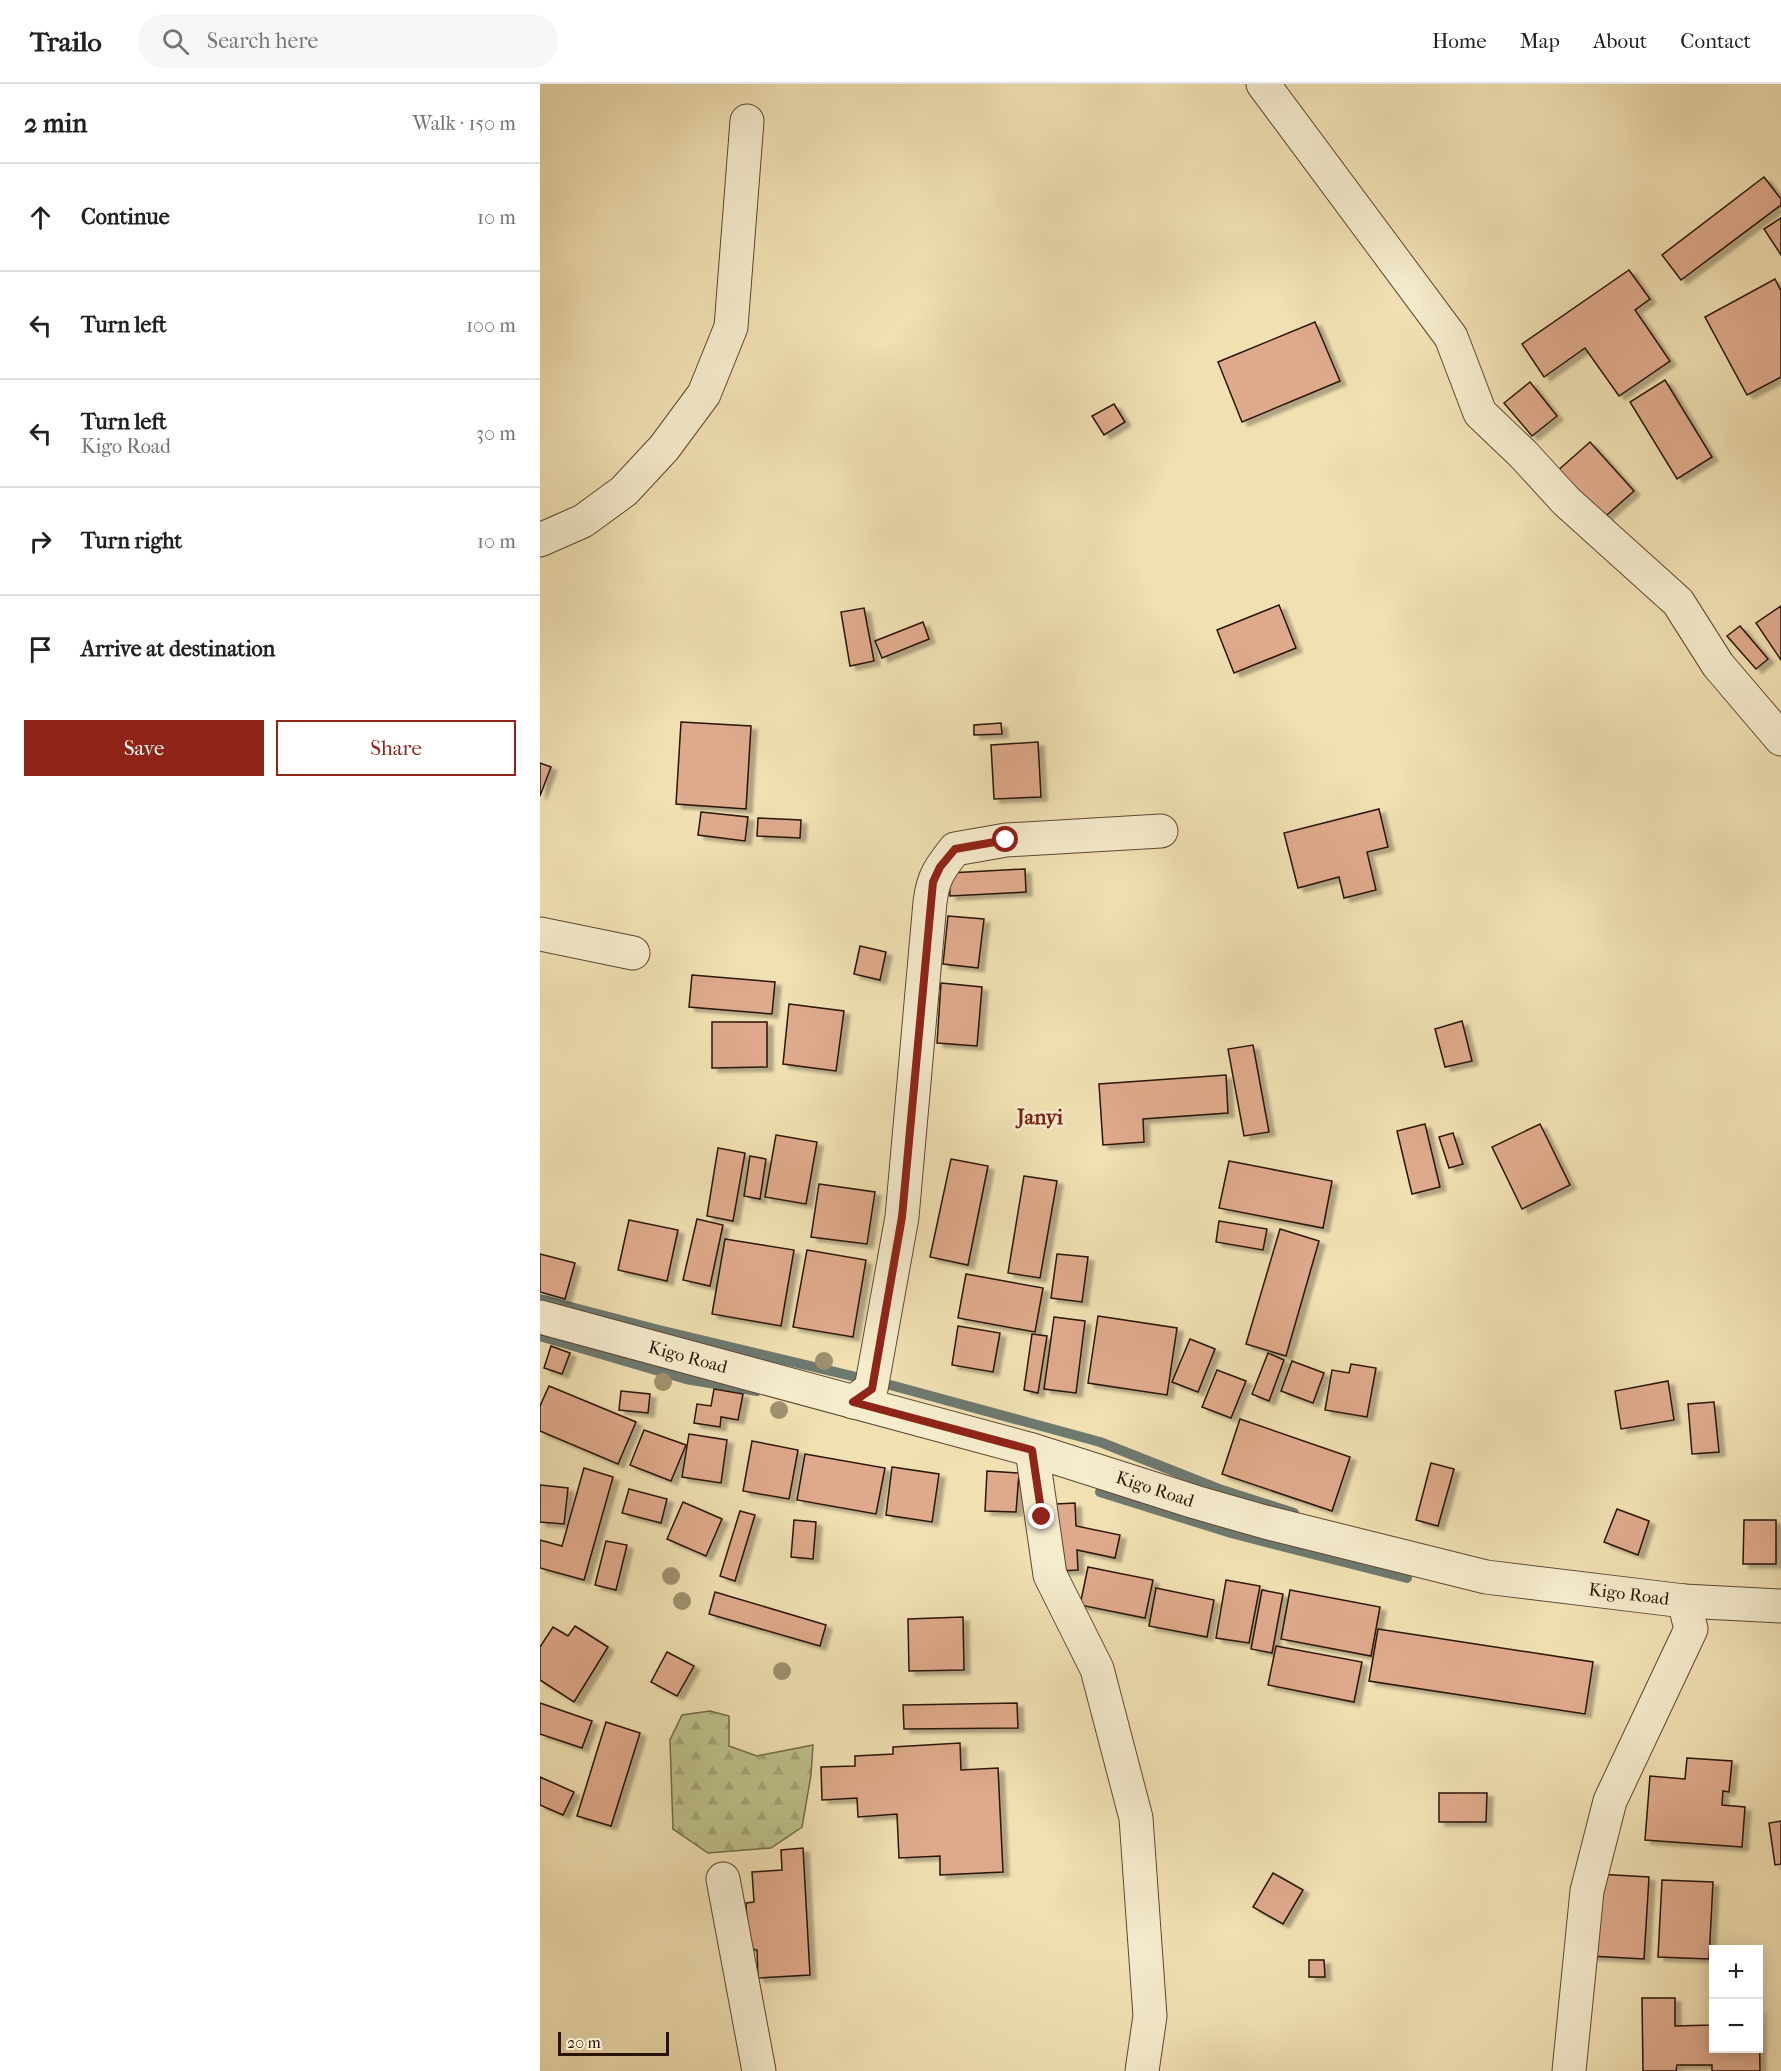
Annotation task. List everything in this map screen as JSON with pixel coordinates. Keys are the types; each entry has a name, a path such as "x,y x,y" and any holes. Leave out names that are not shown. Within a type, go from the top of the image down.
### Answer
{"street":[{"path":"1263,84 1451,337 1480,413 1523,454 1566,501 1678,603 1718,665 1781,739"},
{"path":"540,540 583,520 624,491 664,448 704,394 731,327 747,121"},
{"path":"853,1402 872,1389 902,1217 930,902 933,882 940,867 955,849 1006,840 1161,831"},
{"path":"540,934 633,953"},
{"name":"Kigo Road","path":"540,1317 1032,1450 1265,1522 1486,1577 1684,1601 1781,1606"},
{"path":"1032,1450 1050,1575 1097,1668 1136,1818 1150,2016 1142,2071"},
{"path":"1569,2071 1587,1891 1610,1801 1691,1629 1684,1601"},
{"path":"723,1879 759,2071"}],"green space":[{"path":"710,1711 729,1716 729,1746 757,1756 813,1745 811,1775 802,1827 771,1848 708,1853 673,1829 670,1740 682,1715"}],"building":[{"path":"1764,177 1781,199 1781,205 1681,280 1662,255"},
{"path":"1781,218 1781,255 1764,229"},
{"path":"1629,270 1650,299 1635,310 1670,361 1619,396 1585,348 1544,377 1522,344"},
{"path":"1775,279 1781,291 1781,377 1747,395 1705,317"},
{"path":"1315,322 1340,381 1242,422 1218,362"},
{"path":"1665,380 1712,457 1677,479 1630,402"},
{"path":"1530,382 1557,416 1532,436 1504,403"},
{"path":"1114,404 1125,422 1104,435 1092,416"},
{"path":"1590,442 1634,491 1599,522 1555,473"},
{"path":"1279,605 1296,648 1234,673 1217,630"},
{"path":"1781,606 1781,660 1756,623"},
{"path":"864,608 874,661 850,666 841,612"},
{"path":"923,622 929,639 882,658 875,641"},
{"path":"1740,626 1768,659 1756,669 1727,636"},
{"path":"681,722 751,726 746,809 676,804"},
{"path":"1001,723 1002,734 974,735 974,725"},
{"path":"1038,742 1041,797 994,799 991,745"},
{"path":"540,763 551,767 540,796"},
{"path":"1379,809 1388,847 1367,852 1376,890 1344,898 1339,877 1298,888 1284,833"},
{"path":"701,812 748,817 745,841 698,835"},
{"path":"758,818 801,820 800,838 757,836"},
{"path":"1025,869 1026,892 950,896 949,873"},
{"path":"948,916 984,919 978,968 943,964"},
{"path":"860,946 886,952 880,980 854,974"},
{"path":"692,975 775,982 772,1014 689,1007"},
{"path":"941,983 982,987 977,1046 937,1043"},
{"path":"789,1004 844,1011 836,1071 783,1064"},
{"path":"1462,1021 1472,1061 1445,1067 1435,1029"},
{"path":"712,1022 767,1022 767,1067 712,1068"},
{"path":"1253,1045 1269,1132 1244,1136 1228,1049"},
{"path":"1226,1075 1228,1113 1143,1119 1144,1142 1103,1145 1099,1084"},
{"path":"1425,1124 1440,1187 1412,1194 1397,1131"},
{"path":"1540,1124 1570,1185 1522,1209 1492,1147"},
{"path":"1453,1133 1463,1164 1449,1168 1439,1137"},
{"path":"776,1135 817,1142 806,1204 765,1197"},
{"path":"718,1148 745,1153 733,1221 707,1216"},
{"path":"750,1156 766,1159 760,1199 744,1196"},
{"path":"951,1159 988,1166 968,1265 930,1257"},
{"path":"1229,1161 1332,1181 1323,1228 1219,1208"},
{"path":"1024,1176 1057,1181 1040,1278 1008,1273"},
{"path":"819,1184 875,1192 867,1244 811,1237"},
{"path":"697,1219 723,1225 710,1286 683,1280"},
{"path":"629,1220 678,1230 667,1281 618,1270"},
{"path":"1219,1221 1267,1229 1263,1250 1216,1242"},
{"path":"1280,1229 1319,1241 1286,1356 1246,1344"},
{"path":"725,1239 794,1250 781,1326 712,1314"},
{"path":"807,1250 866,1260 853,1337 793,1327"},
{"path":"540,1254 575,1263 565,1299 540,1292"},
{"path":"1057,1254 1088,1257 1082,1302 1051,1298"},
{"path":"966,1274 1043,1288 1035,1332 958,1318"},
{"path":"1098,1316 1177,1328 1167,1395 1088,1383"},
{"path":"1054,1317 1085,1321 1076,1393 1044,1389"},
{"path":"958,1326 1000,1333 993,1372 952,1365"},
{"path":"1032,1334 1047,1336 1038,1393 1024,1390"},
{"path":"1190,1339 1215,1349 1198,1392 1172,1382"},
{"path":"551,1346 570,1353 562,1374 544,1368"},
{"path":"1268,1353 1284,1360 1269,1401 1252,1394"},
{"path":"1292,1361 1324,1373 1313,1403 1281,1391"},
{"path":"1351,1364 1376,1368 1367,1417 1325,1410 1332,1370 1349,1373"},
{"path":"1217,1370 1246,1381 1231,1418 1202,1407"},
{"path":"1668,1381 1674,1420 1621,1429 1615,1391"},
{"path":"549,1386 636,1422 618,1464 540,1431 540,1406"},
{"path":"714,1389 743,1394 738,1420 721,1417 720,1427 694,1423 697,1404 711,1406"},
{"path":"621,1391 650,1394 648,1413 619,1410"},
{"path":"1714,1402 1719,1452 1692,1454 1688,1404"},
{"path":"1240,1419 1350,1457 1332,1511 1222,1474"},
{"path":"644,1430 686,1445 671,1481 630,1465"},
{"path":"689,1434 727,1440 721,1483 682,1477"},
{"path":"752,1441 798,1450 789,1499 743,1491"},
{"path":"805,1454 885,1468 876,1514 797,1500"},
{"path":"1431,1463 1454,1469 1438,1526 1416,1520"},
{"path":"892,1467 939,1474 932,1522 886,1515"},
{"path":"584,1468 613,1477 584,1580 540,1568 540,1540 562,1546"},
{"path":"987,1471 1019,1473 1016,1512 985,1511"},
{"path":"540,1485 568,1488 564,1524 540,1522"},
{"path":"629,1489 667,1499 661,1523 622,1513"},
{"path":"683,1502 722,1519 706,1556 667,1539"},
{"path":"1075,1503 1076,1526 1120,1535 1115,1558 1077,1550 1078,1570 1059,1571 1056,1504"},
{"path":"1617,1509 1649,1521 1638,1555 1604,1542"},
{"path":"740,1511 755,1515 735,1581 720,1576"},
{"path":"794,1520 816,1522 813,1559 791,1557"},
{"path":"1744,1520 1776,1520 1776,1564 1743,1564"},
{"path":"606,1541 627,1545 616,1590 595,1585"},
{"path":"1088,1567 1153,1580 1145,1618 1080,1605"},
{"path":"1226,1580 1260,1586 1249,1643 1216,1638"},
{"path":"1156,1588 1214,1600 1207,1637 1149,1626"},
{"path":"1262,1590 1283,1594 1272,1653 1251,1649"},
{"path":"1290,1590 1380,1607 1371,1656 1281,1639"},
{"path":"715,1592 826,1625 820,1646 709,1614"},
{"path":"963,1617 964,1670 909,1671 908,1619"},
{"path":"575,1626 608,1647 574,1702 540,1680 540,1647 553,1627 568,1636"},
{"path":"1378,1629 1593,1662 1585,1714 1369,1681"},
{"path":"1276,1646 1362,1662 1354,1702 1268,1685"},
{"path":"667,1652 694,1666 677,1696 651,1682"},
{"path":"540,1703 592,1721 582,1748 540,1734"},
{"path":"1017,1703 1018,1728 904,1729 903,1705"},
{"path":"606,1722 640,1733 611,1826 577,1816"},
{"path":"960,1743 961,1770 998,1768 1003,1872 940,1875 940,1856 899,1858 897,1814 858,1817 857,1798 822,1800 821,1767 855,1766 855,1756 893,1754 893,1747"},
{"path":"1687,1758 1732,1761 1729,1792 1723,1791 1722,1805 1745,1807 1742,1847 1645,1840 1650,1776 1685,1779"},
{"path":"540,1777 574,1792 563,1815 540,1805"},
{"path":"1439,1793 1487,1793 1486,1822 1439,1822"},
{"path":"1781,1821 1781,1864 1775,1865 1769,1823"},
{"path":"803,1848 810,1975 758,1978 757,1950 748,1948 746,1903 754,1902 752,1872 782,1870 781,1850"},
{"path":"1273,1873 1303,1890 1283,1924 1253,1907"},
{"path":"1597,1874 1649,1877 1644,1959 1590,1956"},
{"path":"1662,1880 1713,1882 1709,1959 1658,1957"},
{"path":"1309,1960 1324,1960 1325,1977 1309,1977"},
{"path":"1642,1998 1675,1998 1675,2026 1709,2025 1709,2053 1760,2053 1760,2071 1712,2071 1712,2065 1677,2065 1676,2071 1643,2071"}],"waterway":[{"path":"540,1299 894,1386 1100,1442 1219,1489 1294,1513"},
{"path":"540,1336 686,1379 757,1391"},
{"path":"1100,1492 1231,1533 1407,1578"}],"district":[{"name":"Janyi","path":"1040,1117"}],"route":[{"path":"1006,840 955,849 940,867 933,882 902,1217 872,1389 853,1402 1032,1450 1042,1517"}]}
